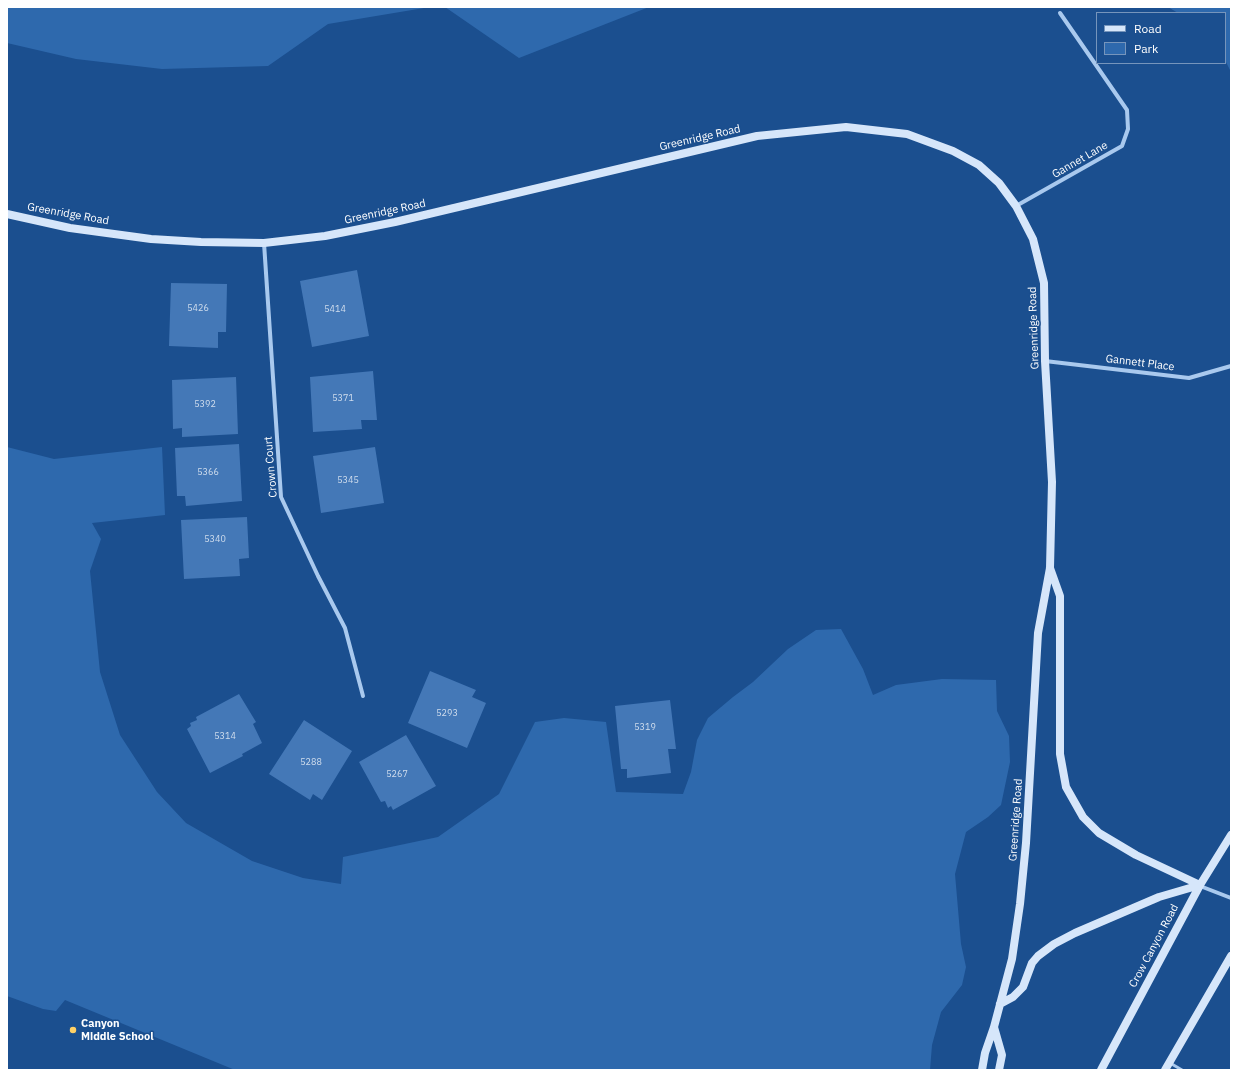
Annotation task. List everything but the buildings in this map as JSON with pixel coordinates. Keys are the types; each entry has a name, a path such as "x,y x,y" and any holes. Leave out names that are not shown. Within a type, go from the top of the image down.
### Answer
{"street":[{"name":"Gannet Lane","path":"1016,206 1122,146 1128,129 1127,110 1060,12"},
{"name":"Greenridge Road","path":"7,214 70,228 151,239 201,242 264,243 325,236 395,222 757,136 846,127 907,134 953,151 978,165 999,183 1016,206 1033,239 1044,283 1045,361 1052,482 1050,568 1038,632 1026,843 1020,904 1012,959 994,1027 985,1053 982,1070"},
{"name":"Crown Court","path":"264,243 281,497 318,576 345,628 363,696"},
{"name":"Gannett Place","path":"1045,361 1189,378 1231,366"},
{"name":"Greenridge Road","path":"1050,568 1060,596 1060,754 1066,787 1083,817 1099,833 1136,855 1200,886"},
{"name":"Crow Canyon Road","path":"1101,1070 1200,886 1231,835"},
{"path":"1000,1004 1013,997 1023,987 1032,963 1038,956 1054,944 1075,933 1159,897 1200,886 1231,898"},
{"path":"1165,1070 1231,956"},
{"path":"994,1027 1002,1055 999,1070"}],"lane":[{"path":"1169,1062 1182,1070"}],"green space":[{"path":"7,7 430,7 328,24 268,66 162,69 76,59 7,43"},
{"path":"445,7 649,7 519,58"},
{"path":"1168,7 1231,7 1231,72 1226,62 1226,12 1176,12"},
{"path":"7,447 54,459 162,447 165,515 92,523 101,539 90,571 100,672 120,735 157,792 186,823 252,861 303,878 341,884 343,857 438,837 499,794 535,722 564,718 606,722 616,792 683,794 691,772 697,740 708,718 753,682 788,649 816,630 841,629 863,669 873,695 896,685 942,679 996,680 997,711 1009,736 1010,762 1001,805 988,817 966,832 955,874 961,944 966,967 962,985 941,1012 932,1045 930,1070 235,1070 65,1000 56,1011 43,1009 7,996"}],"place":[{"name":"Canyon Middle School","path":"73,1030"}]}
